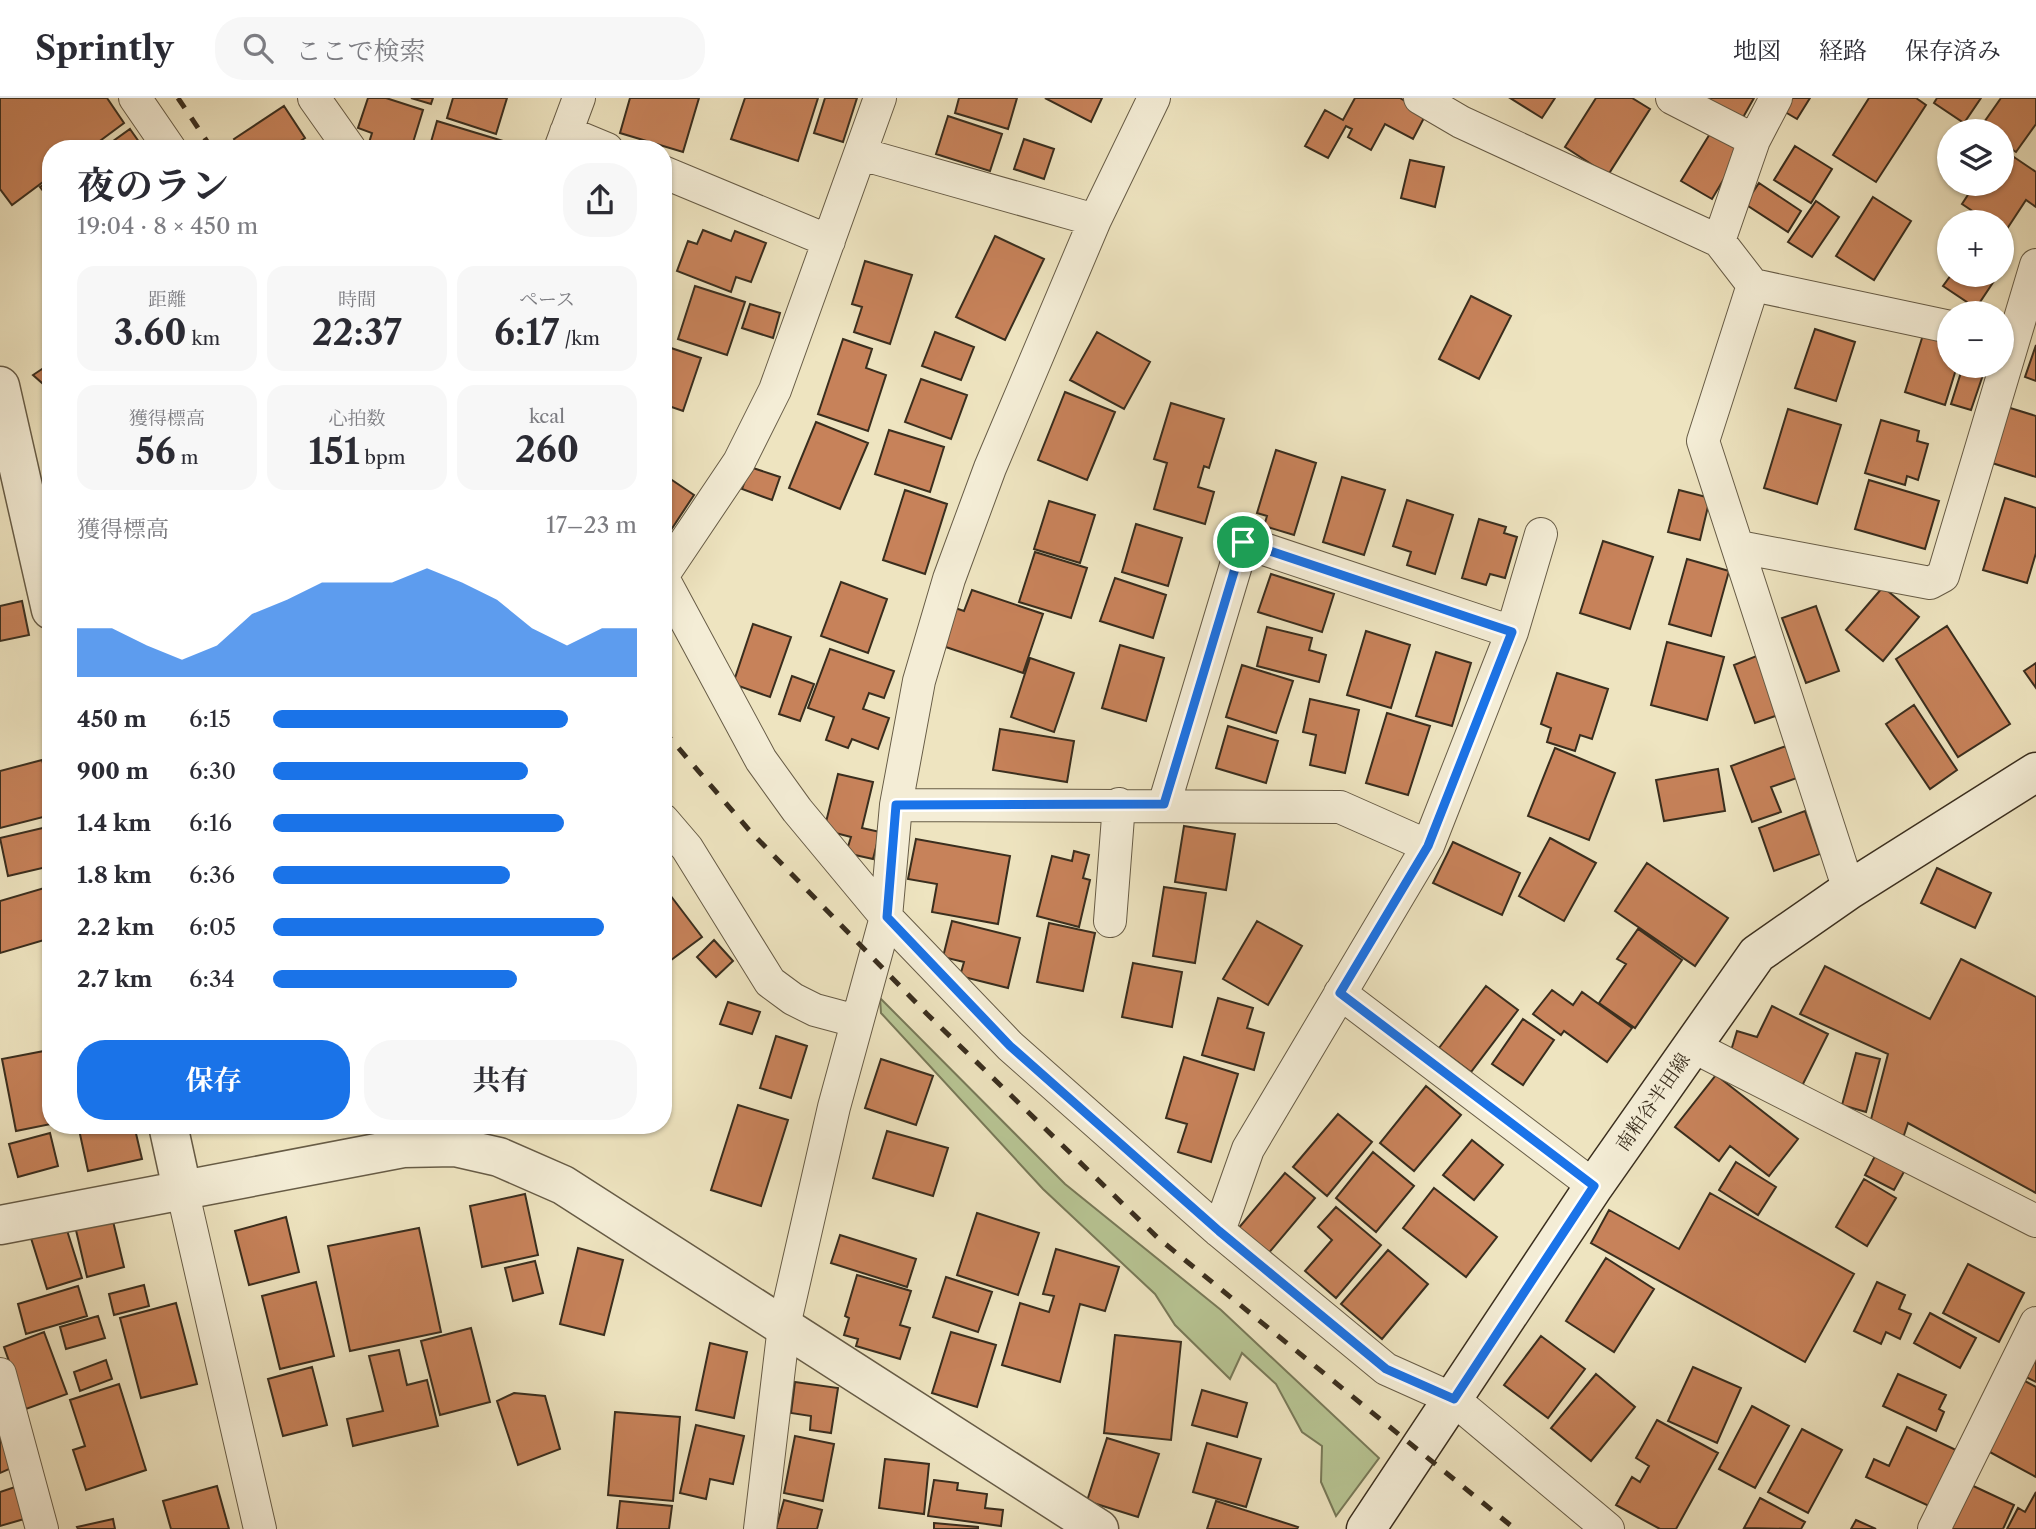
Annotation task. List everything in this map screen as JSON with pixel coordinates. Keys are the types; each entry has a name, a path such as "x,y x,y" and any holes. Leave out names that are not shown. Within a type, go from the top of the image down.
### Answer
{"street":[{"path":"135,98 164,140"},
{"path":"314,98 344,140"},
{"path":"563,140 579,98"},
{"path":"672,562 738,462 775,390 880,98"},
{"path":"760,1529 784,1326 856,1021 887,917 896,805 919,681 949,579 995,456 1095,220 1154,98"},
{"path":"1420,98 1461,121 1718,241 1754,285 1937,324"},
{"path":"1672,98 1754,140"},
{"path":"1718,241 1754,140 1776,98"},
{"path":"861,154 1095,220"},
{"path":"672,176 829,241"},
{"path":"2014,321 2036,265"},
{"path":"1754,285 1703,441 1849,890"},
{"path":"1739,547 1930,583 1943,576 1996,378"},
{"path":"0,386 42,570"},
{"path":"1219,1231 1248,1149 1428,846 1512,632 1541,534"},
{"path":"1164,804 1243,542 1512,632"},
{"path":"672,593 761,760 797,810 887,917 1010,1046 1219,1231 1386,1369 1454,1399 1608,1529"},
{"name":"南粕谷半田線","path":"1366,1529 1594,1186 1757,954 1849,890 2036,772"},
{"path":"1110,921 1119,804"},
{"path":"896,805 1164,804 1340,807 1428,846"},
{"path":"672,830 687,848 770,982 793,999 815,1010 856,1021"},
{"path":"1340,993 1594,1186"},
{"path":"1692,1046 2036,1221"},
{"path":"170,1134 260,1529"},
{"path":"0,1225 403,1148 455,1147 499,1157 563,1185 1099,1529"},
{"path":"1934,1529 2036,1323"},
{"path":"0,1374 42,1529"}],"green space":[{"path":"880,998 1065,1184 1221,1310 1379,1458 1336,1516 1321,1482 1322,1446 1302,1432 1276,1384 1242,1353 1230,1379 1175,1325 1155,1294 1043,1189 881,1013"}],"building":[{"path":"0,98 107,98 124,123 101,140 42,140 42,183 12,205 0,189"},
{"path":"368,98 386,98 423,110 414,140 370,140 372,133 358,128"},
{"path":"411,98 433,98 431,104"},
{"path":"453,98 507,98 496,134 447,118"},
{"path":"630,98 699,98 683,152 672,149 672,140 643,140 620,133"},
{"path":"745,98 818,98 798,161 731,139"},
{"path":"825,98 857,98 843,142 814,133"},
{"path":"959,98 1017,98 1008,129 955,113"},
{"path":"1045,98 1102,98 1091,122"},
{"path":"1355,98 1400,98 1426,114 1413,139 1385,124 1371,150 1348,137 1352,129 1346,126 1328,158 1305,146 1325,110 1343,120"},
{"path":"1510,98 1555,98 1542,118"},
{"path":"1596,98 1632,98 1650,109 1608,175 1565,147"},
{"path":"1700,98 1754,98 1741,121"},
{"path":"1787,98 1810,98 1797,119 1780,109"},
{"path":"1869,98 1916,98 1926,105 1876,182 1833,155"},
{"path":"1937,98 1981,98 1967,119 1958,119 1934,103"},
{"path":"2001,98 2036,98 2036,124 2016,152 2014,119 1986,119"},
{"path":"284,106 305,138 302,140 234,139"},
{"path":"948,116 1002,134 990,171 936,154"},
{"path":"437,121 500,140 432,140"},
{"path":"130,129 138,140 115,140"},
{"path":"1711,132 1741,150 1712,199 1681,181"},
{"path":"1024,139 1054,149 1044,179 1014,169"},
{"path":"1795,146 1832,169 1811,203 1774,180"},
{"path":"2014,157 2036,172 2036,207 2026,200 2014,218 2014,210 1971,210 1962,204 1967,196 2014,196"},
{"path":"1410,160 1444,167 1435,207 1401,198"},
{"path":"1759,183 1801,211 1788,232 1745,204"},
{"path":"1873,197 1911,221 1874,280 1836,256"},
{"path":"1816,201 1839,217 1812,257 1788,242"},
{"path":"703,230 731,241 735,231 766,243 751,282 736,277 731,292 677,271 688,241 697,244"},
{"path":"995,236 1044,259 1005,340 956,317"},
{"path":"865,261 912,275 890,344 854,332 862,307 852,304"},
{"path":"695,286 745,302 727,355 678,339"},
{"path":"1944,287 1990,287 1981,301 1966,301"},
{"path":"1471,296 1511,316 1479,379 1439,359"},
{"path":"750,304 780,313 773,338 742,328"},
{"path":"1815,329 1855,342 1836,401 1795,388"},
{"path":"935,332 974,347 961,380 922,366"},
{"path":"1097,332 1150,362 1124,409 1070,380"},
{"path":"1923,335 1937,339 1937,378 1953,378 1945,405 1905,392"},
{"path":"843,339 872,349 866,368 886,375 868,431 818,414"},
{"path":"2036,345 2036,381 2025,377"},
{"path":"672,348 701,358 683,411 672,407"},
{"path":"42,369 42,383 33,375"},
{"path":"1959,378 1982,378 1971,410 1951,404"},
{"path":"921,379 967,395 951,439 905,422"},
{"path":"1065,392 1115,412 1087,480 1038,460"},
{"path":"1171,403 1224,419 1209,468 1204,466 1198,487 1214,492 1205,524 1154,509 1167,463 1154,459"},
{"path":"2007,407 2036,416 2036,477 1989,462"},
{"path":"1788,409 1841,425 1817,504 1764,488"},
{"path":"1881,420 1919,431 1917,441 1928,444 1918,480 1907,476 1905,485 1865,473"},
{"path":"816,422 868,443 840,509 789,488"},
{"path":"889,430 944,447 930,492 875,474"},
{"path":"1276,450 1316,463 1294,535 1264,526 1267,516 1257,513"},
{"path":"750,467 780,477 772,500 742,489"},
{"path":"1342,477 1385,490 1364,555 1323,542"},
{"path":"672,480 694,495 672,528"},
{"path":"1869,480 1939,501 1925,549 1855,529"},
{"path":"905,490 947,504 925,574 883,560"},
{"path":"1679,490 1710,498 1700,540 1668,532"},
{"path":"2005,498 2036,508 2036,553 2027,583 1983,570"},
{"path":"1407,500 1453,515 1435,574 1407,565 1411,552 1393,546"},
{"path":"1049,501 1095,515 1080,563 1034,549"},
{"path":"1479,519 1506,527 1504,533 1517,537 1505,578 1490,574 1486,585 1462,578"},
{"path":"1136,524 1182,538 1168,586 1122,572"},
{"path":"1603,541 1653,557 1630,629 1580,613"},
{"path":"1035,552 1087,568 1071,618 1019,602"},
{"path":"1687,559 1729,571 1711,636 1669,624"},
{"path":"1271,574 1334,594 1322,632 1258,612"},
{"path":"1115,578 1166,595 1153,638 1100,621"},
{"path":"841,582 887,599 868,653 821,636"},
{"path":"1883,587 1919,617 1883,661 1846,630"},
{"path":"972,590 1043,614 1023,673 934,643 946,605 964,611"},
{"path":"22,601 29,635 0,641 0,606"},
{"path":"1816,606 1839,671 1806,683 1782,618"},
{"path":"753,624 791,637 770,697 733,684"},
{"path":"1947,626 2010,724 1958,757 1896,659"},
{"path":"1267,627 1312,638 1309,650 1326,655 1319,682 1257,666"},
{"path":"1366,631 1410,645 1391,708 1347,695"},
{"path":"1667,642 1724,657 1707,720 1651,705"},
{"path":"1120,645 1164,658 1146,721 1102,708"},
{"path":"830,649 894,671 884,698 869,693 863,709 889,718 878,749 852,739 848,748 826,740 834,717 808,708"},
{"path":"1436,652 1471,663 1452,726 1416,716"},
{"path":"1759,655 1781,714 1755,723 1734,665"},
{"path":"1030,658 1074,673 1054,732 1011,717"},
{"path":"2036,663 2036,688 2024,671"},
{"path":"1242,665 1293,681 1276,733 1226,717"},
{"path":"1557,673 1608,689 1592,739 1580,735 1575,751 1547,742 1551,728 1541,724"},
{"path":"792,676 814,684 800,721 779,714"},
{"path":"1310,699 1359,710 1345,773 1310,765 1316,735 1303,732"},
{"path":"1914,705 1957,770 1930,789 1886,724"},
{"path":"1387,713 1430,726 1408,795 1366,783"},
{"path":"1228,726 1278,741 1266,783 1216,768"},
{"path":"1000,729 1074,741 1067,782 993,770"},
{"path":"1786,746 1797,778 1771,787 1781,812 1752,822 1731,766"},
{"path":"1555,748 1615,773 1589,840 1528,816"},
{"path":"42,760 42,817 0,828 0,771"},
{"path":"1718,769 1725,811 1664,821 1656,780"},
{"path":"838,774 873,782 862,828 880,832 873,859 846,853 851,837 824,830"},
{"path":"1805,811 1820,854 1774,871 1759,828"},
{"path":"1184,826 1235,834 1226,890 1175,882"},
{"path":"42,828 42,868 8,876 0,838"},
{"path":"1550,838 1596,863 1564,921 1519,896"},
{"path":"916,839 1010,856 998,924 932,912 937,884 908,879"},
{"path":"1453,842 1520,873 1502,915 1433,883"},
{"path":"1074,851 1089,855 1083,878 1090,880 1079,927 1037,916 1052,856 1072,861"},
{"path":"1647,863 1728,918 1695,966 1615,911"},
{"path":"1937,868 1991,893 1975,928 1921,903"},
{"path":"1164,887 1206,893 1195,963 1153,956"},
{"path":"42,889 42,941 0,953 0,901"},
{"path":"672,898 702,937 672,959"},
{"path":"952,921 1020,938 1008,988 960,976 964,962 943,957"},
{"path":"1257,921 1302,946 1268,1005 1223,979"},
{"path":"1049,923 1095,933 1083,991 1037,982"},
{"path":"1638,929 1682,960 1635,1028 1599,1003 1626,964 1617,959"},
{"path":"714,940 733,961 716,977 697,957"},
{"path":"1961,959 2036,997 2036,1193 1908,1123 1902,1141 1868,1131 1888,1054 1800,1014 1825,966 1930,1019"},
{"path":"1133,963 1182,972 1172,1027 1122,1017"},
{"path":"1486,986 1518,1010 1471,1072 1439,1048"},
{"path":"1552,990 1573,1005 1582,992 1632,1028 1607,1062 1564,1031 1561,1035 1533,1014"},
{"path":"1218,998 1253,1008 1247,1028 1264,1033 1254,1070 1202,1055"},
{"path":"728,1002 760,1012 752,1034 720,1024"},
{"path":"1772,1006 1828,1034 1800,1090 1730,1054 1737,1031 1757,1037"},
{"path":"1523,1019 1554,1040 1523,1085 1492,1064"},
{"path":"776,1036 807,1046 791,1098 760,1088"},
{"path":"42,1051 42,1126 16,1131 2,1059"},
{"path":"1856,1053 1880,1059 1866,1112 1842,1105"},
{"path":"1184,1057 1238,1074 1211,1162 1178,1152 1187,1124 1166,1118"},
{"path":"881,1059 933,1076 916,1125 865,1108"},
{"path":"1716,1075 1798,1139 1769,1176 1730,1146 1719,1161 1675,1127"},
{"path":"1426,1086 1461,1115 1414,1171 1380,1143"},
{"path":"738,1105 788,1120 761,1206 711,1190"},
{"path":"1338,1114 1372,1142 1327,1196 1293,1167"},
{"path":"887,1131 948,1148 933,1196 873,1178"},
{"path":"50,1134 58,1166 18,1177 9,1144"},
{"path":"80,1134 136,1134 142,1159 88,1171"},
{"path":"1472,1140 1503,1165 1474,1200 1443,1175"},
{"path":"1373,1152 1414,1186 1376,1232 1336,1198"},
{"path":"1876,1154 1905,1170 1894,1190 1865,1175"},
{"path":"1736,1162 1776,1187 1758,1215 1719,1190"},
{"path":"1285,1173 1315,1198 1267,1255 1237,1230"},
{"path":"1864,1179 1896,1198 1867,1246 1836,1227"},
{"path":"1434,1188 1497,1237 1466,1277 1403,1228"},
{"path":"1710,1193 1854,1274 1805,1362 1591,1243 1609,1210 1679,1249"},
{"path":"525,1194 538,1255 482,1267 470,1206"},
{"path":"1336,1207 1381,1245 1336,1298 1305,1271 1332,1240 1318,1227"},
{"path":"977,1213 1039,1233 1018,1295 957,1275"},
{"path":"112,1217 124,1267 87,1277 75,1226"},
{"path":"286,1217 299,1272 249,1285 235,1231"},
{"path":"65,1224 82,1278 47,1289 30,1235"},
{"path":"419,1228 441,1332 350,1351 328,1246"},
{"path":"840,1235 916,1259 907,1287 831,1263"},
{"path":"578,1248 623,1260 604,1335 560,1324"},
{"path":"1056,1249 1119,1267 1105,1311 1080,1304 1060,1382 1002,1365 1020,1303 1049,1312 1054,1296 1043,1294"},
{"path":"1388,1250 1428,1284 1382,1339 1341,1304"},
{"path":"1606,1258 1654,1289 1614,1352 1566,1321"},
{"path":"535,1261 543,1293 513,1301 505,1268"},
{"path":"1968,1264 2024,1293 1999,1342 1943,1313"},
{"path":"857,1275 911,1291 900,1325 910,1328 900,1359 856,1346 858,1339 844,1335 849,1318 845,1316"},
{"path":"946,1277 992,1292 978,1332 933,1317"},
{"path":"316,1282 334,1356 280,1369 262,1296"},
{"path":"1877,1282 1905,1295 1899,1309 1911,1314 1900,1339 1886,1332 1881,1344 1854,1331"},
{"path":"144,1285 149,1306 114,1315 109,1294"},
{"path":"78,1286 87,1316 26,1334 18,1304"},
{"path":"176,1303 197,1384 141,1398 120,1318"},
{"path":"1930,1313 1976,1338 1960,1368 1914,1343"},
{"path":"98,1316 105,1338 66,1349 60,1327"},
{"path":"471,1328 490,1402 440,1415 421,1341"},
{"path":"44,1332 67,1394 26,1409 4,1347"},
{"path":"951,1332 996,1345 977,1407 932,1393"},
{"path":"1115,1335 1181,1342 1171,1440 1104,1433"},
{"path":"1541,1336 1585,1369 1548,1418 1504,1385"},
{"path":"710,1343 747,1352 734,1418 696,1410"},
{"path":"399,1350 407,1385 427,1380 438,1426 353,1446 347,1419 383,1411 369,1356"},
{"path":"2036,1358 2036,1382 2026,1377"},
{"path":"106,1360 112,1379 80,1391 74,1372"},
{"path":"312,1367 327,1425 283,1436 268,1379"},
{"path":"1693,1367 1741,1388 1717,1443 1668,1421"},
{"path":"1596,1374 1635,1407 1591,1461 1551,1428"},
{"path":"1898,1374 1946,1395 1939,1409 1944,1412 1936,1431 1883,1406"},
{"path":"2023,1380 2036,1387 2036,1477 1986,1450"},
{"path":"795,1382 838,1388 831,1433 810,1430 811,1416 791,1413"},
{"path":"119,1384 146,1470 86,1490 73,1450 85,1446 70,1400"},
{"path":"1202,1390 1247,1403 1237,1437 1192,1425"},
{"path":"514,1393 545,1396 560,1449 518,1465 497,1401"},
{"path":"1752,1406 1789,1426 1755,1488 1719,1469"},
{"path":"615,1412 680,1417 673,1501 608,1495"},
{"path":"1657,1420 1718,1453 1676,1529 1660,1529 1616,1505 1632,1477 1640,1482 1649,1466 1636,1458"},
{"path":"696,1425 744,1436 733,1484 710,1479 706,1499 680,1493"},
{"path":"1907,1427 1956,1450 1929,1506 1866,1477 1874,1459 1889,1466"},
{"path":"0,1428 16,1466 0,1473"},
{"path":"1802,1429 1842,1450 1808,1513 1768,1492"},
{"path":"795,1436 834,1444 823,1501 784,1493"},
{"path":"1107,1438 1159,1454 1138,1517 1087,1501"},
{"path":"1207,1443 1261,1459 1246,1507 1193,1492"},
{"path":"885,1459 929,1464 924,1514 879,1508"},
{"path":"934,1480 958,1483 957,1490 987,1494 985,1508 1003,1510 1001,1526 928,1516"},
{"path":"1969,1484 2014,1505 2003,1529 1948,1529"},
{"path":"21,1485 31,1517 0,1526 0,1492"},
{"path":"217,1486 229,1529 171,1529 163,1501"},
{"path":"2036,1492 2036,1529 2007,1529 2018,1508 2025,1512"},
{"path":"1760,1498 1805,1522 1801,1529 1744,1528"},
{"path":"784,1500 822,1510 817,1529 776,1529"},
{"path":"620,1501 672,1506 669,1529 617,1529"},
{"path":"1216,1501 1298,1527 1207,1529"},
{"path":"113,1519 115,1529 77,1527"},
{"path":"1856,1520 1876,1529 1851,1529"},
{"path":"934,1523 978,1527 978,1529 934,1529"}],"railway":[{"path":"178,98 206,140"},
{"path":"672,740 749,830 927,1014 1158,1238 1515,1529"}],"route":[{"path":"1243,542 1512,632 1428,846 1340,993 1594,1186 1454,1399 1386,1369 1219,1231 1010,1046 887,917 896,805 1164,804 1243,542"}]}
